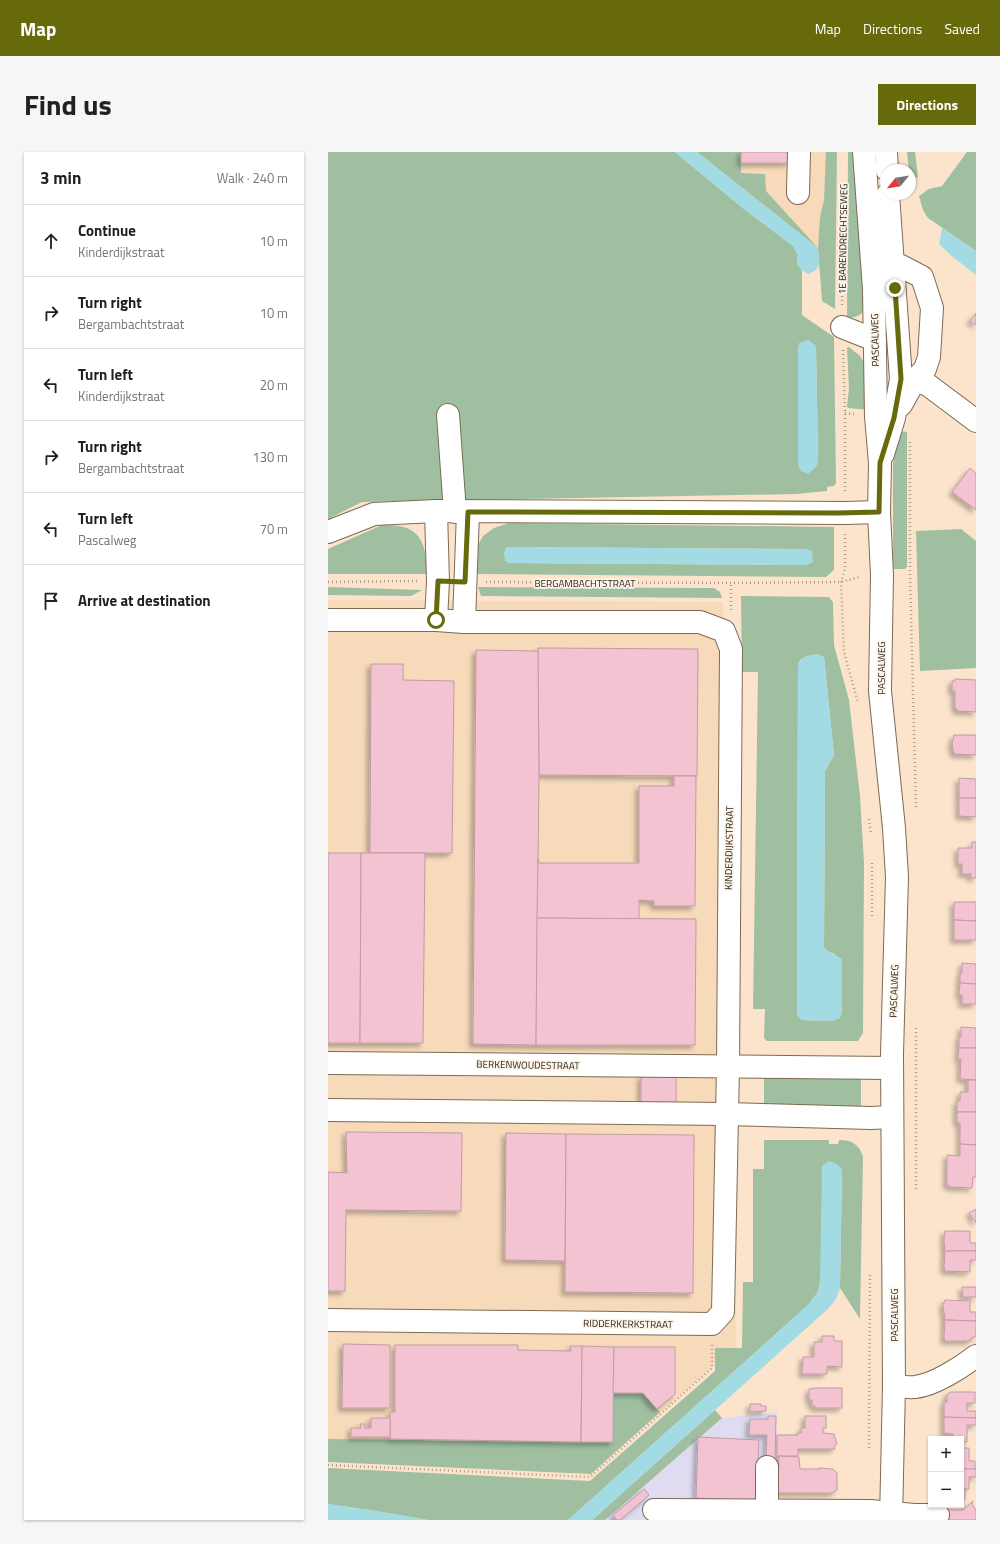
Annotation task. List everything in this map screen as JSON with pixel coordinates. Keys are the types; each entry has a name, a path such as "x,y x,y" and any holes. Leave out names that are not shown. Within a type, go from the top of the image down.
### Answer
{"street":[{"path":"798,193 799,152"},
{"path":"864,152 882,266 884,288 908,380"},
{"path":"886,152 887,164"},
{"path":"882,266 888,200"},
{"name":"PASCALWEG","path":"880,463 908,380 925,368 929,357 932,308 922,277 901,266 882,266"},
{"name":"PASCALWEG","path":"884,288 875,340 876,416 880,463 879,512 882,575 880,691 894,828 897,877 892,1068 894,1386 891,1517"},
{"path":"842,327 875,340"},
{"path":"875,378 908,380 928,385 976,421"},
{"path":"448,415 453,512 465,582 464,622"},
{"path":"436,620 438,581 453,512"},
{"path":"328,532 374,514 453,512 879,512"},
{"path":"328,620 436,620 464,622 700,622 724,631"},
{"name":"KINDERDIJKSTRAAT","path":"724,631 731,649 728,1067"},
{"name":"BERKENWOUDESTRAAT","path":"328,1063 892,1068"},
{"path":"712,1324 723,1312 728,1067"},
{"path":"328,1110 892,1117"},
{"name":"RIDDERKERKSTRAAT","path":"328,1320 712,1324"},
{"path":"894,1386 916,1387 941,1378 969,1362 976,1356"},
{"path":"767,1467 767,1510"},
{"path":"654,1510 870,1511 891,1517 938,1515"}],"path":[{"name":"1E BARENDRECHTSEWEG","path":"842,327 844,192"},
{"path":"842,327 845,414"},
{"path":"910,441 910,575"},
{"path":"328,582 438,581"},
{"name":"BERGAMBACHTSTRAAT","path":"465,582 841,582 844,652 859,706"},
{"path":"724,631 730,618 731,583"},
{"path":"869,814 871,837"},
{"path":"872,860 872,922"},
{"path":"868,1385 870,1274"},
{"path":"328,1466 590,1477 712,1368 712,1324"}],"shaded area":[{"path":"697,152 833,152 818,248"},
{"path":"328,600 723,602 736,1346 612,1455 328,1458"},
{"path":"777,1412 775,1519 605,1520 722,1418"}],"green space":[{"path":"328,152 675,152 744,209 793,246 798,255 797,264 802,270 802,315 834,337 836,483 834,486 827,487 827,491 796,494 362,502 328,519","holes":["808,340 816,346 818,457 817,466"]},
{"path":"697,152 741,152 741,173 765,174 766,191 818,248"},
{"path":"826,152 837,152 835,309 822,301 818,248 820,217 824,200"},
{"path":"848,152 857,152 867,307 859,315 849,318 847,316"},
{"path":"907,152 915,152 918,177 916,178 916,164 908,164"},
{"path":"967,152 976,152 976,251 928,218 923,210 919,196 929,189 942,186"},
{"path":"849,347 860,356 865,364 870,410 848,408 847,406 849,389 847,348"},
{"path":"898,431 907,432 907,567 905,569 894,569 893,567 893,464"},
{"path":"509,523 834,527 834,570 826,577 472,574 473,554 483,536 494,528","holes":["509,547 806,549 807,565 509,563 505,560 506,548"]},
{"path":"382,525 405,527 413,531 418,536 425,552 429,574 328,574 328,549"},
{"path":"961,529 976,541 976,668 920,671 916,531"},
{"path":"328,587 422,590 411,596 328,595"},
{"path":"478,587 714,588 720,592 722,598 481,596"},
{"path":"741,596 829,597 833,602 834,645 849,700 860,796 864,863 863,1033 858,1041 767,1041 764,1038 765,1009 753,1009 758,672 742,672","holes":["824,658 834,755 825,771 824,947 827,951 835,954 833,1021 801,1020 797,1009 798,664 801,659"]},
{"path":"764,1075 861,1076 861,1106 764,1106"},
{"path":"764,1140 829,1140 829,1144 838,1144 839,1140 844,1140 851,1142 859,1149 863,1157 860,1319 840,1288 842,1169 818,1292 808,1305 568,1520 428,1520 328,1504 328,1468 590,1481 715,1371 715,1348 742,1348 743,1282 753,1282 753,1169 764,1169"},
{"path":"613,1393 643,1393 660,1412 591,1474 328,1462 328,1439 612,1442"},
{"path":"715,1410 722,1418 605,1520 592,1520"}],"water":[{"path":"675,152 697,152 818,248 819,264 816,270 808,274 802,270 797,264 798,255 793,246 744,209"},
{"path":"942,228 976,251 976,275 939,244"},
{"path":"808,340 816,346 818,457 817,466 808,474 801,471 798,465 798,350 799,343"},
{"path":"506,548 806,549 812,551 813,562 807,565 509,563 505,560 504,553"},
{"path":"818,654 824,657 834,755 825,771 824,947 842,959 842,1012 840,1018 833,1021 801,1020 797,1015 798,664 804,657"},
{"path":"829,1161 837,1164 842,1169 840,1288 836,1299 829,1308 592,1520 568,1520 808,1305 818,1292 820,1281 822,1166"},
{"path":"328,1504 376,1511 428,1520 328,1520"}],"building":[{"path":"741,152 789,152 789,163 741,163"},
{"path":"976,313 976,325 970,321"},
{"path":"970,468 976,473 976,510 952,492"},
{"path":"538,648 698,649 697,776 539,775"},
{"path":"476,650 538,651 539,775 536,1045 473,1044"},
{"path":"371,664 403,664 403,680 454,681 452,853 370,853"},
{"path":"955,679 976,680 976,712 958,711 955,708 955,691 952,691 952,681 955,681"},
{"path":"954,735 976,735 976,755 954,754 952,744"},
{"path":"674,776 696,776 695,906 654,906 654,901 639,900 639,919 537,918 538,858 539,863 639,863 639,786 674,786"},
{"path":"959,778 976,779 976,798 959,798"},
{"path":"959,798 976,798 976,817 959,816"},
{"path":"972,842 976,842 976,878 971,878 971,874 962,874 962,864 958,864 958,848 972,848"},
{"path":"328,853 361,853 360,1043 328,1043"},
{"path":"361,853 425,853 423,1043 360,1043"},
{"path":"954,902 976,902 976,921 954,920"},
{"path":"537,918 696,919 695,1045 536,1045"},
{"path":"954,920 976,921 976,940 954,940"},
{"path":"962,963 976,964 976,984 960,983"},
{"path":"960,983 976,984 976,1004 962,1004 962,995 959,995"},
{"path":"961,1027 976,1028 976,1048 959,1048"},
{"path":"959,1048 976,1048 976,1080 960,1079 961,1059 958,1059"},
{"path":"641,1076 676,1077 676,1103 641,1103"},
{"path":"968,1080 976,1080 976,1112 957,1112 957,1101 960,1101 960,1092 968,1092"},
{"path":"957,1112 976,1112 976,1145 960,1144 960,1123 957,1123"},
{"path":"346,1132 462,1133 461,1211 346,1210 345,1291 328,1291 328,1172 347,1173"},
{"path":"506,1133 566,1134 565,1261 505,1260"},
{"path":"566,1134 694,1135 693,1293 565,1292"},
{"path":"960,1144 976,1145 976,1177 973,1177 972,1188 947,1186 947,1155 960,1156"},
{"path":"976,1209 976,1223 969,1213"},
{"path":"945,1231 970,1231 970,1243 976,1243 976,1251 945,1251"},
{"path":"945,1251 976,1251 976,1260 970,1260 970,1272 945,1271"},
{"path":"962,1287 976,1287 976,1297 963,1297"},
{"path":"945,1300 970,1301 970,1312 976,1312 976,1321 945,1320 943,1305"},
{"path":"945,1320 976,1321 976,1336 970,1339 970,1341 945,1341"},
{"path":"822,1336 834,1336 834,1341 842,1341 842,1367 827,1366 827,1374 802,1374 803,1357 814,1357 814,1342 822,1342"},
{"path":"343,1344 390,1345 390,1408 342,1408"},
{"path":"395,1345 518,1345 518,1350 571,1351 570,1346 582,1346 581,1442 390,1439 390,1412 395,1412"},
{"path":"582,1346 614,1347 613,1442 581,1442"},
{"path":"614,1347 675,1347 675,1394 657,1409 643,1393 613,1393"},
{"path":"842,1388 842,1408 815,1408 815,1406 812,1406 812,1400 809,1400 809,1389"},
{"path":"950,1392 975,1392 975,1403 967,1403 967,1411 976,1411 976,1418 944,1417 944,1402 947,1402 947,1395"},
{"path":"750,1404 761,1404 761,1406 766,1406 766,1411 750,1412"},
{"path":"768,1416 776,1416 775,1460 766,1460 767,1435 749,1435 750,1419 768,1419"},
{"path":"805,1416 826,1416 826,1428 823,1428 823,1433 834,1434 837,1444 834,1446 835,1449 798,1449 798,1456 777,1456 777,1435 798,1435 798,1433 801,1433 801,1428 805,1428"},
{"path":"944,1417 976,1418 976,1425 967,1425 967,1442 964,1442 964,1436 953,1436 953,1434 944,1433"},
{"path":"371,1418 390,1418 390,1437 351,1437 351,1428 361,1428 360,1424 365,1424 365,1428 371,1428"},
{"path":"698,1437 759,1440 756,1501 696,1498"},
{"path":"964,1448 969,1448 969,1461 975,1461 975,1469 964,1469"},
{"path":"779,1456 799,1457 800,1469 833,1469 837,1473 837,1490 832,1493 778,1493"},
{"path":"964,1469 976,1469 976,1477 969,1477 969,1489 964,1489"},
{"path":"644,1489 649,1495 620,1520 617,1520 613,1515"},
{"path":"973,1501 972,1504 976,1510 976,1520 944,1520 943,1510 963,1510"}],"route":[{"path":"436,620 438,581 465,582 468,512 879,512 880,463 894,418 901,379 895,288"}]}
